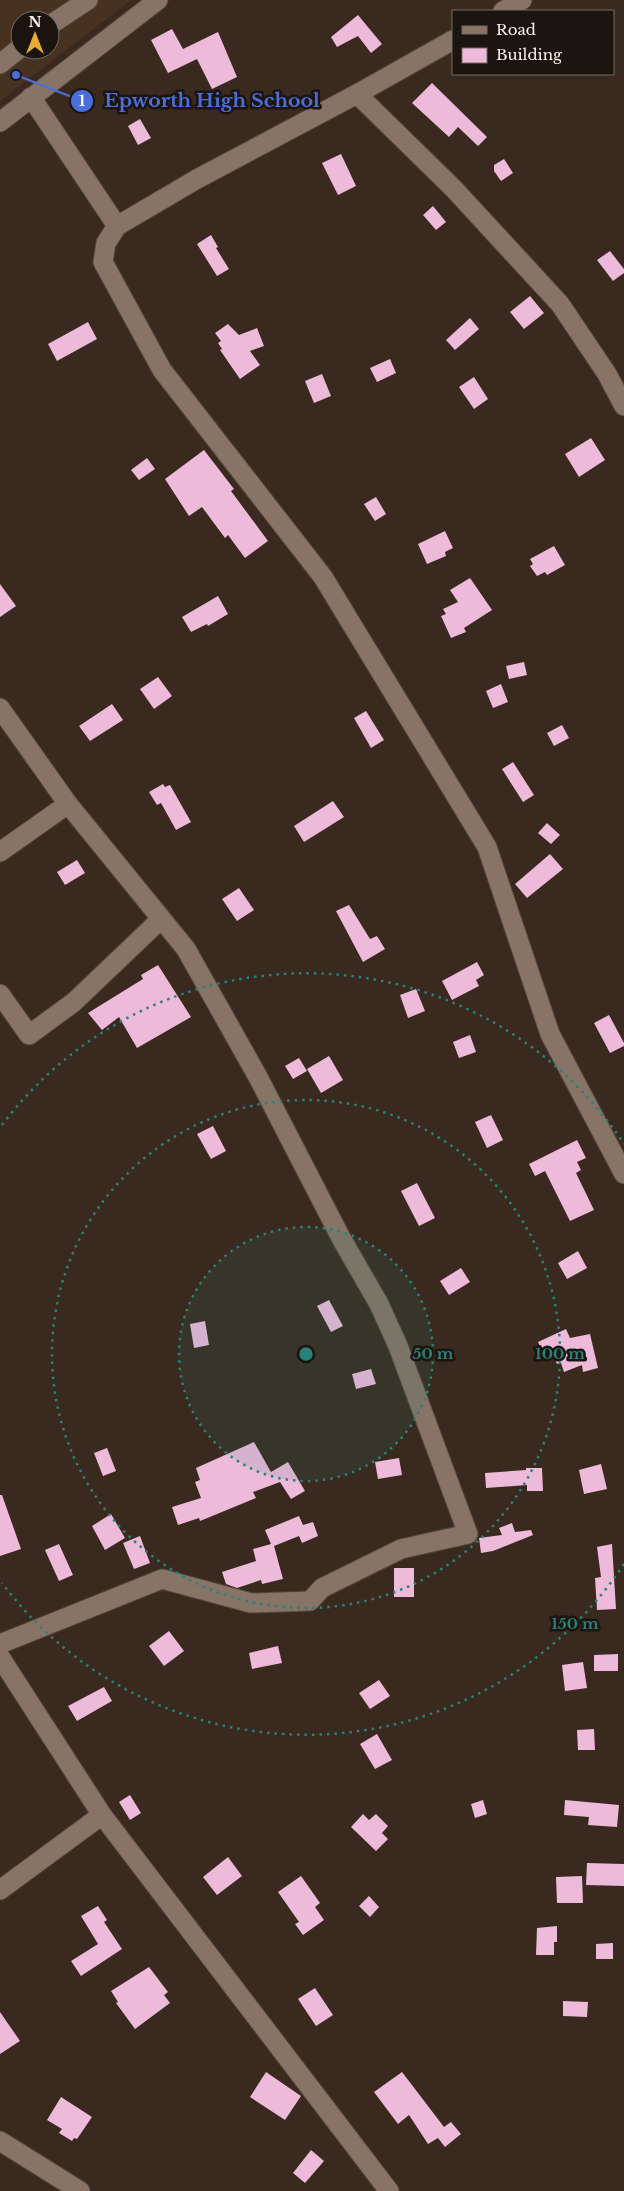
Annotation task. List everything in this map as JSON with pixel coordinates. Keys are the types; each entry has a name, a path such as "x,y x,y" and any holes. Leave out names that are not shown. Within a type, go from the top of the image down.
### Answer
{"street":[{"path":"60,18 88,0"},
{"path":"0,122 158,0"},
{"path":"505,10 522,0"},
{"path":"452,41 357,94 197,179 117,226 106,243 103,262 162,370 323,577 428,746 487,847 550,1034 624,1174"},
{"path":"0,64 10,56"},
{"path":"357,94 453,188 560,304 607,374 624,406"},
{"path":"31,97 117,226"},
{"path":"0,708 68,804 186,949 258,1078 341,1238 379,1304 398,1346 468,1534 401,1549 322,1588 310,1601 251,1603 162,1579 0,1644"},
{"path":"0,852 68,804"},
{"path":"0,994 29,1035 74,1002 161,920"},
{"path":"0,1657 102,1815 389,2191"},
{"path":"0,1890 102,1815"},
{"path":"0,2141 80,2191"}],"shaded area":[{"path":"0,0 131,0 60,55 60,10 10,10 10,60 53,60 0,101"}],"building":[{"path":"358,15 382,44 371,53 358,36 337,47 331,37"},
{"path":"172,29 183,49 218,32 237,77 212,89 197,59 168,73 151,40"},
{"path":"432,83 487,137 478,146 458,127 449,137 412,103"},
{"path":"140,119 151,138 138,145 128,126"},
{"path":"341,154 356,186 338,195 322,163"},
{"path":"504,159 513,173 501,181 494,171 494,165"},
{"path":"433,206 446,222 436,230 423,215"},
{"path":"211,235 218,247 216,248 229,269 217,276 197,244"},
{"path":"610,251 624,269 624,273 613,281 597,260"},
{"path":"530,296 544,313 524,329 510,312"},
{"path":"470,318 479,329 455,350 446,340"},
{"path":"88,322 97,339 57,361 48,344"},
{"path":"228,324 239,335 257,328 264,346 250,351 260,365 240,379 220,350 222,349 218,343 221,341 215,333"},
{"path":"390,359 396,373 377,382 370,368"},
{"path":"322,374 331,396 314,403 305,381"},
{"path":"474,377 488,399 474,409 459,387"},
{"path":"591,438 605,460 579,477 565,454"},
{"path":"204,450 234,489 231,491 268,541 245,558 228,535 225,538 202,507 189,516 165,479"},
{"path":"147,458 155,469 139,480 131,470"},
{"path":"376,497 386,514 375,521 364,504"},
{"path":"445,531 453,548 445,552 446,556 427,564 418,544"},
{"path":"554,546 565,565 547,575 545,572 537,576 530,566 533,564 530,559"},
{"path":"470,578 492,610 464,628 466,632 451,638 441,616 446,614 443,609 458,602 450,590"},
{"path":"0,584 16,606 0,617"},
{"path":"218,596 228,614 208,626 207,624 191,632 182,617"},
{"path":"524,662 527,675 509,679 506,666"},
{"path":"158,677 172,696 154,709 140,689"},
{"path":"501,684 508,702 493,708 486,691"},
{"path":"112,704 123,720 90,741 79,726"},
{"path":"366,711 384,740 371,748 354,718"},
{"path":"562,725 569,738 554,746 547,733"},
{"path":"513,762 534,795 523,802 502,769"},
{"path":"163,784 165,787 170,785 191,822 176,830 161,803 157,805 149,792"},
{"path":"333,801 344,817 304,842 294,826"},
{"path":"547,823 560,835 551,844 538,833"},
{"path":"550,854 563,869 527,898 515,884"},
{"path":"77,860 85,873 65,885 57,872"},
{"path":"239,888 254,910 237,921 222,899"},
{"path":"349,905 370,939 377,936 385,949 363,962 336,911"},
{"path":"477,962 484,975 476,980 479,986 452,1000 442,981"},
{"path":"158,965 191,1017 137,1048 119,1017 102,1030 88,1013 143,979 141,975"},
{"path":"416,989 425,1011 408,1018 400,995"},
{"path":"609,1015 624,1043 624,1046 610,1053 594,1023"},
{"path":"470,1035 476,1052 459,1058 453,1042"},
{"path":"329,1056 343,1080 321,1093 307,1069"},
{"path":"299,1058 307,1071 293,1079 285,1066"},
{"path":"491,1115 503,1140 487,1148 475,1122"},
{"path":"213,1126 226,1151 211,1159 197,1134"},
{"path":"577,1140 586,1158 577,1162 581,1170 576,1173 594,1210 570,1221 545,1171 535,1176 529,1164"},
{"path":"417,1183 435,1218 419,1226 401,1191"},
{"path":"578,1251 587,1268 567,1279 558,1263"},
{"path":"461,1268 470,1282 449,1295 440,1281"},
{"path":"329,1300 343,1326 331,1332 317,1306"},
{"path":"205,1321 209,1345 194,1348 190,1324"},
{"path":"566,1329 570,1338 590,1334 598,1368 583,1372 582,1365 564,1372 561,1363 557,1364 552,1352 545,1356 538,1342"},
{"path":"371,1369 376,1384 356,1389 352,1374"},
{"path":"254,1442 271,1472 288,1462 305,1491 291,1499 280,1482 253,1492 256,1498 200,1521 199,1518 178,1525 172,1507 201,1498 195,1482 200,1480 196,1468"},
{"path":"107,1448 116,1471 103,1476 94,1453"},
{"path":"399,1458 402,1475 378,1479 375,1462"},
{"path":"601,1464 607,1489 584,1494 579,1470"},
{"path":"526,1468 542,1468 543,1491 527,1491 527,1485 486,1488 485,1473 526,1470"},
{"path":"0,1495 2,1495 21,1549 0,1556"},
{"path":"111,1514 125,1538 105,1550 92,1526"},
{"path":"299,1516 303,1525 313,1522 318,1536 302,1543 299,1536 274,1546 283,1579 262,1584 261,1580 237,1588 226,1584 222,1572 256,1561 253,1549 271,1544 265,1530"},
{"path":"512,1523 515,1532 531,1530 533,1535 493,1551 481,1553 479,1538 502,1535 499,1528"},
{"path":"140,1536 150,1563 134,1569 123,1543"},
{"path":"59,1544 73,1575 59,1581 45,1550"},
{"path":"612,1544 616,1609 597,1610 595,1578 601,1577 597,1547"},
{"path":"394,1568 414,1568 414,1597 394,1597"},
{"path":"169,1631 184,1651 164,1666 149,1646"},
{"path":"278,1646 282,1663 252,1669 249,1653"},
{"path":"618,1654 618,1671 594,1671 594,1655"},
{"path":"583,1662 587,1688 565,1691 562,1665"},
{"path":"379,1680 390,1696 370,1709 359,1693"},
{"path":"104,1687 112,1701 77,1721 68,1706"},
{"path":"594,1729 595,1750 578,1750 577,1730"},
{"path":"377,1734 392,1760 375,1769 360,1744"},
{"path":"130,1795 141,1813 130,1820 119,1802"},
{"path":"483,1800 487,1814 475,1818 471,1804"},
{"path":"565,1800 619,1805 617,1827 588,1825 589,1817 564,1815"},
{"path":"363,1814 369,1820 376,1814 388,1826 382,1833 388,1839 376,1851 351,1827"},
{"path":"228,1857 242,1876 217,1895 203,1877"},
{"path":"587,1863 624,1864 624,1886 586,1885"},
{"path":"301,1876 320,1903 315,1907 324,1920 303,1935 295,1924 299,1922 278,1892"},
{"path":"582,1876 583,1903 557,1903 556,1877"},
{"path":"369,1896 379,1907 370,1917 359,1906"},
{"path":"98,1906 107,1920 104,1922 122,1949 81,1976 71,1961 98,1944 81,1916"},
{"path":"557,1926 557,1942 554,1942 554,1955 536,1955 537,1928"},
{"path":"613,1943 613,1959 596,1959 596,1944"},
{"path":"149,1967 168,1992 164,1995 170,2003 135,2029 116,2003 118,2002 111,1991"},
{"path":"315,1988 333,2015 316,2026 298,1999"},
{"path":"563,2001 588,2002 587,2017 563,2016"},
{"path":"0,2012 20,2041 0,2054"},
{"path":"266,2072 301,2096 285,2120 250,2097"},
{"path":"402,2072 444,2127 451,2122 461,2134 445,2147 438,2138 428,2144 409,2115 398,2124 374,2092"},
{"path":"61,2097 92,2117 77,2139 74,2138 72,2141 59,2133 62,2129 47,2120"},
{"path":"311,2150 324,2161 305,2183 293,2173"}],"place":[{"name":"Epworth High School","path":"16,75"}]}
